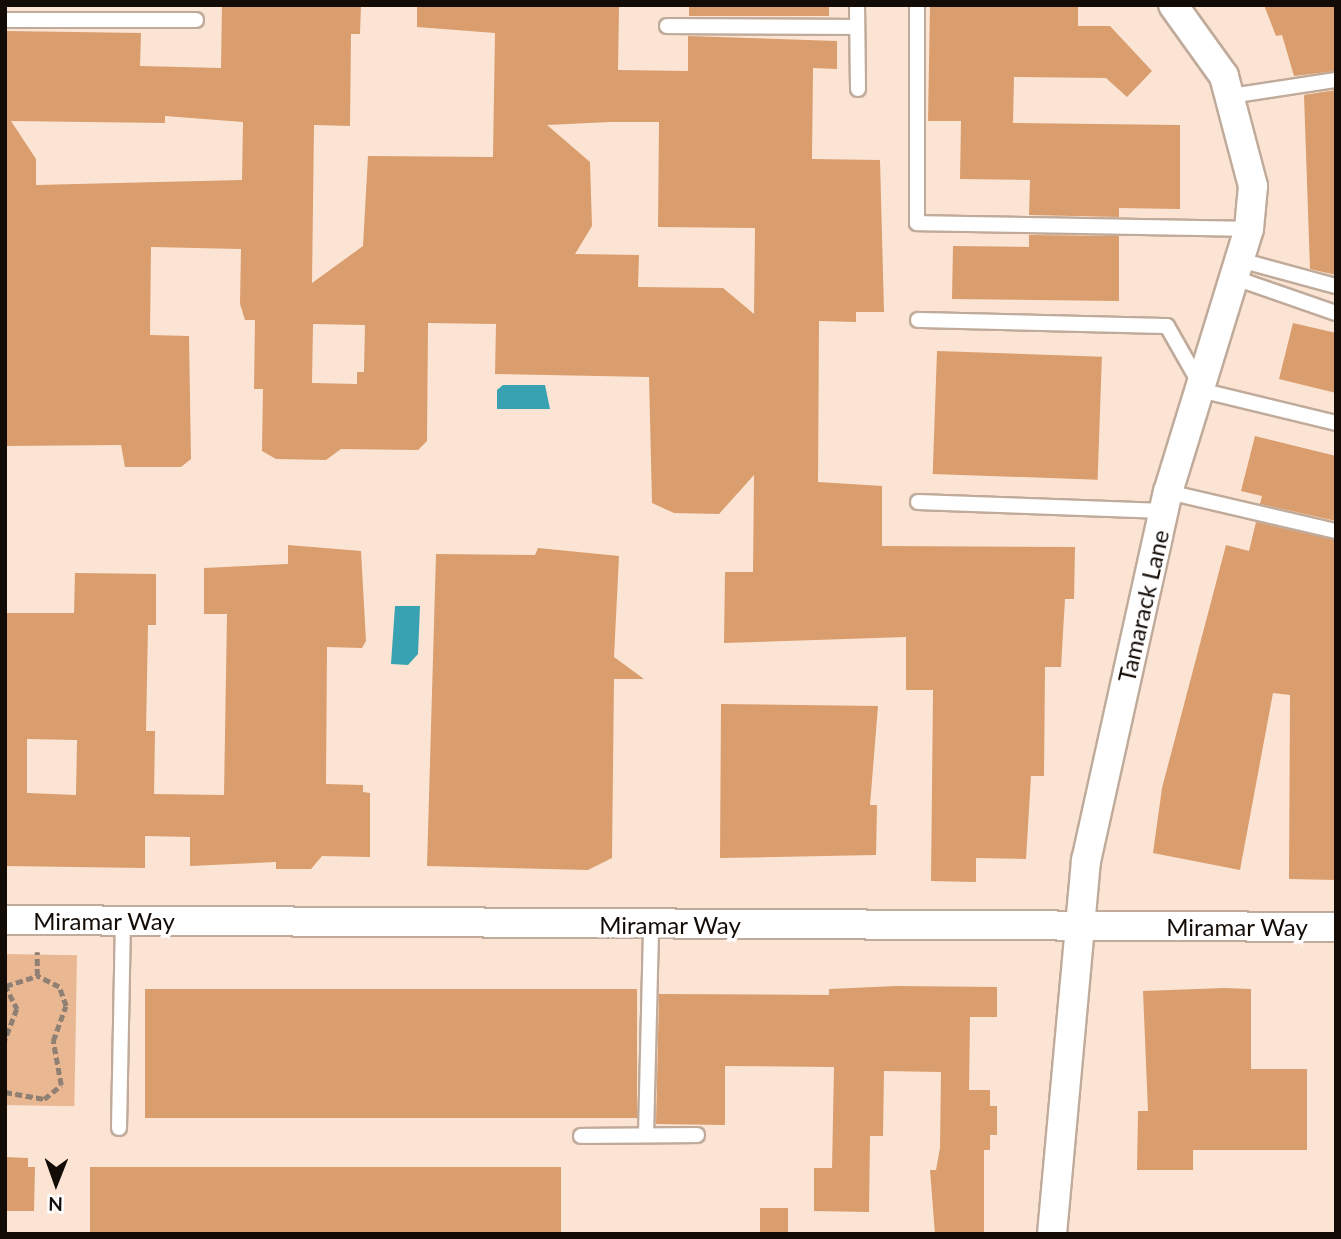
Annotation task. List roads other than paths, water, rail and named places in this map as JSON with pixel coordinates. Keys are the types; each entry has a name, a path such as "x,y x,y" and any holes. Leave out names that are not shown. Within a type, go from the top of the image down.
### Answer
{"street":[{"name":"Tamarack Lane","path":"1052,1234 1086,862 1166,501 1203,391 1249,229 1253,186 1230,96 1206,43 1173,5"},
{"name":"Miramar Way","path":"5,920 650,926 1336,927"}],"lane":[{"path":"856,5 858,89"},
{"path":"917,5 917,223 1249,229"},
{"path":"5,20 196,20"},
{"path":"667,26 857,27"},
{"path":"1230,96 1336,80"},
{"path":"1238,269 1336,286"},
{"path":"1238,269 1336,313"},
{"path":"918,320 1167,326 1203,391 1336,423"},
{"path":"918,502 1166,501 1336,531"},
{"path":"118,1128 122,921"},
{"path":"646,1135 650,926"},
{"path":"581,1136 697,1135"}],"water":[{"path":"503,385 545,385 550,409 497,409 497,390"},
{"path":"395,606 420,606 418,654 408,665 391,664"}]}
